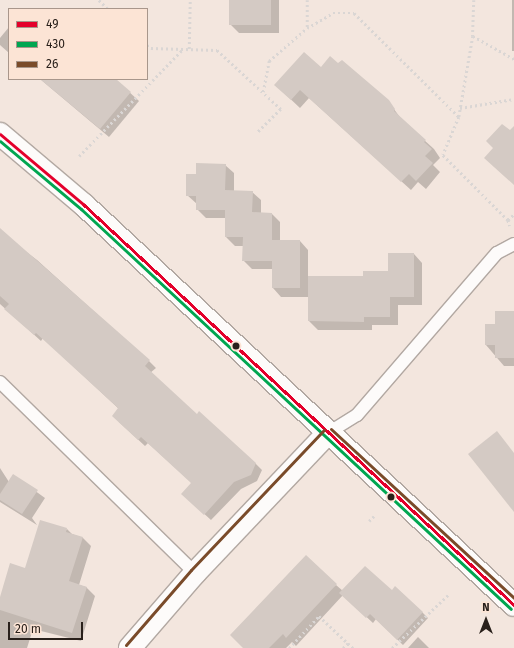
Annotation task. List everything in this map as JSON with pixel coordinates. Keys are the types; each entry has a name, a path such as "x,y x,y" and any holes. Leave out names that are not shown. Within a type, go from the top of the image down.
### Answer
{"street":[{"path":"0,134 84,205 328,434 514,605"},
{"path":"130,648 195,573 328,434"}],"lane":[{"path":"328,434 357,415 497,253 514,244"},
{"path":"0,382 195,573"}],"path":[{"path":"99,0 107,8"},
{"path":"189,49 190,0"},
{"path":"307,0 307,28"},
{"path":"474,0 473,36 459,117 443,155 508,220 511,228"},
{"path":"263,92 269,61 307,28 333,13 354,13 459,117"},
{"path":"473,36 514,59"},
{"path":"148,46 151,48 217,50 282,108 258,132"},
{"path":"79,156 182,49"},
{"path":"460,108 514,99"},
{"path":"508,220 514,214"},
{"path":"369,521 374,516"},
{"path":"392,648 448,594"},
{"path":"289,648 319,616 353,648"},
{"path":"343,648 348,643"}],"building":[{"path":"229,0 271,0 271,25 229,25"},
{"path":"304,52 321,67 330,56 338,63 342,60 389,100 395,109 394,111 426,140 424,142 432,149 425,156 433,163 416,181 409,174 401,182 300,90 291,100 274,85"},
{"path":"41,80 117,80 131,92 100,129"},
{"path":"502,124 510,130 514,126 514,185 484,158 493,148 486,141"},
{"path":"196,163 226,164 225,190 253,191 252,212 272,213 272,240 300,240 300,288 272,288 272,261 242,261 243,237 225,237 225,210 196,210 196,196 186,196 186,174 196,174"},
{"path":"0,228 150,360 145,366 197,414 199,411 256,463 251,475 234,482 204,515 181,494 191,483 141,437 138,440 112,416 118,408 36,333 34,335 4,309 9,304 0,296"},
{"path":"388,253 414,253 414,297 390,297 390,317 364,317 364,322 308,321 308,276 363,276 363,271 388,271"},
{"path":"495,311 514,311 514,358 495,358 495,345 485,345 485,324 495,324"},
{"path":"497,431 514,453 514,512 468,454"},
{"path":"13,474 38,490 22,514 0,500 0,494"},
{"path":"40,520 67,528 66,532 83,537 69,581 87,587 72,633 0,610 0,597 10,563 25,568"},
{"path":"306,555 337,584 286,638 283,634 269,648 243,648 230,635"},
{"path":"365,566 392,590 395,586 423,612 397,640 370,614 366,618 339,593"}],"transit line":[{"name":"49","path":"0,134 84,205 514,605"},
{"name":"430","path":"0,141 81,209 511,609"},
{"name":"26","path":"331,429 514,598"},
{"name":"26","path":"126,645 191,570 324,430"}]}
